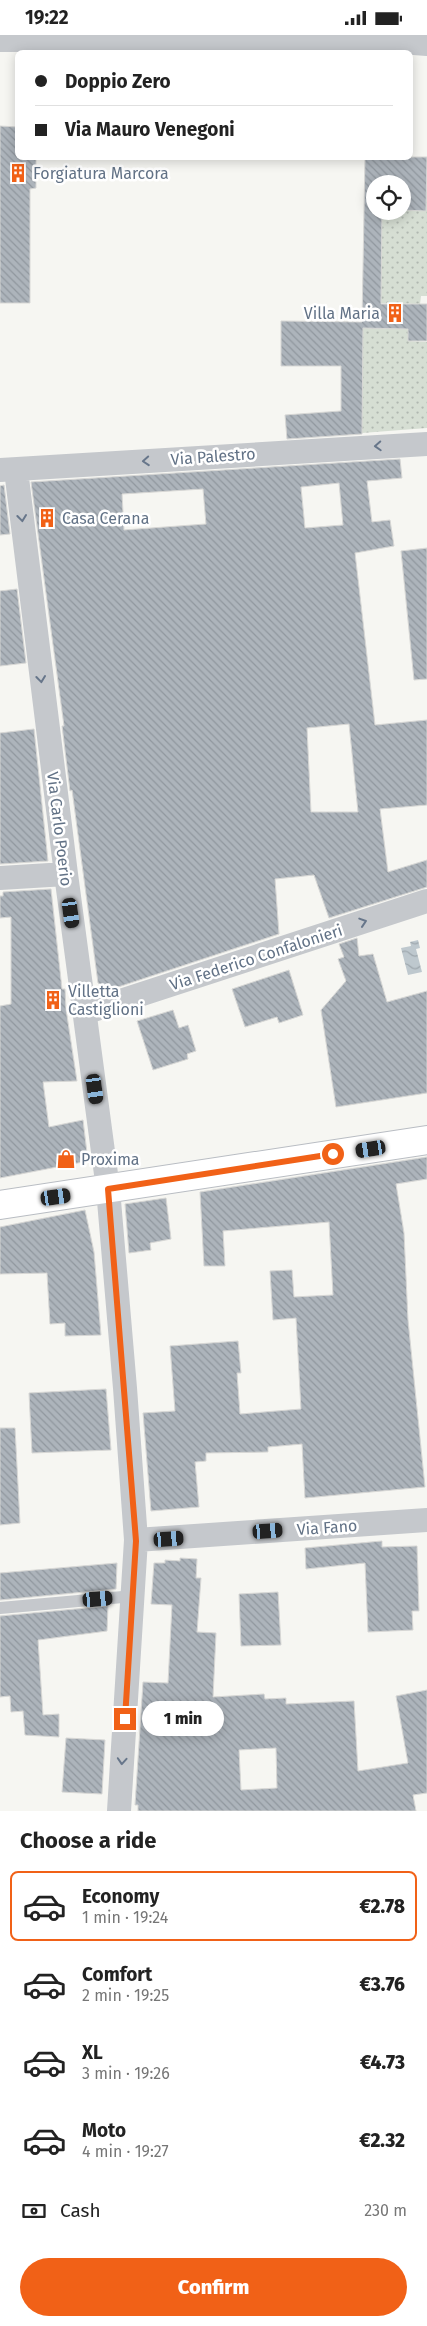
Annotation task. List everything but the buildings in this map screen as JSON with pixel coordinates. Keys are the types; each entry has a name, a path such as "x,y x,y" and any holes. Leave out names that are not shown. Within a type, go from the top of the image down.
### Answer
{"street":[{"path":"13,38 417,40"},
{"name":"Via Palestro","path":"8,470 427,444"},
{"name":"Via Carlo Poerio","path":"8,470 66,874 108,1189 136,1541 119,1811"},
{"path":"0,878 66,874"},
{"name":"Via Federico Confalonieri","path":"84,1013 427,901"},
{"path":"0,1205 427,1140"},
{"name":"Via Fano","path":"136,1541 427,1520"}],"lane":[{"path":"0,1608 134,1596"}],"shaded area":[{"path":"427,191 427,296 421,296 420,304 363,303 381,271 382,220 411,220 411,204"},
{"path":"363,328 408,329 408,341 427,342 427,428 362,433"}],"water":[{"path":"418,940 420,948 416,949 422,972 408,975 401,948 411,946 410,942"}],"place":[{"name":"Forgiatura Marcora","path":"18,173"},
{"name":"Villa Maria","path":"395,313"},
{"name":"Casa Cerana","path":"47,518"},
{"name":"Villetta Castiglioni","path":"53,1000"},
{"name":"Proxima","path":"66,1159"}],"route":[{"path":"125,1719 136,1541 108,1189 333,1154"}]}
